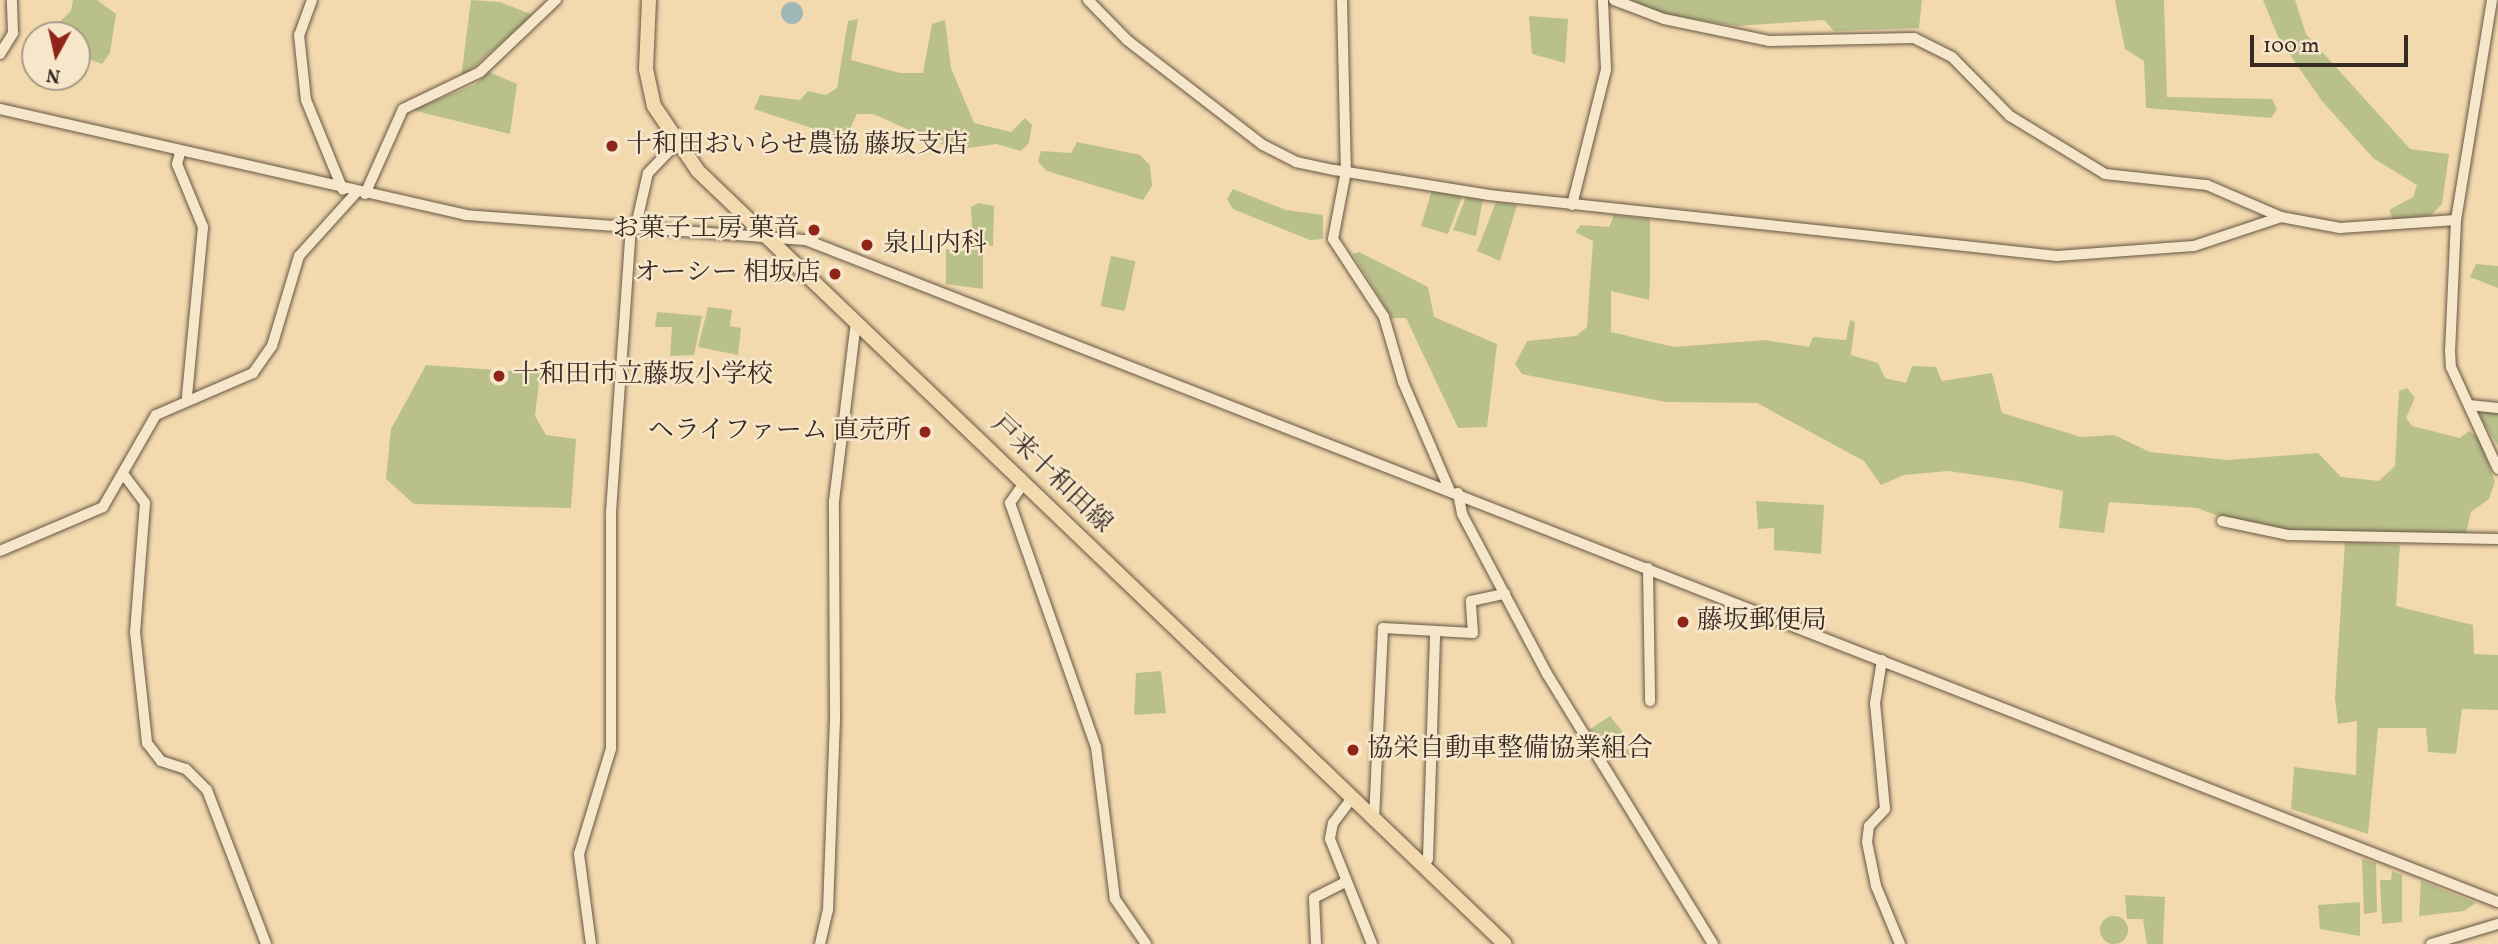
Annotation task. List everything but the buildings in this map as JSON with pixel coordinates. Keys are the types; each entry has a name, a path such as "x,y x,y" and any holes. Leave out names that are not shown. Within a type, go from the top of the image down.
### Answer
{"main road":[{"name":"戸来十和田線","path":"649,0 649,90 675,145 763,233 1505,944"}],"street":[{"path":"0,54 13,33 12,0"},
{"path":"312,0 299,35 306,100 343,190"},
{"path":"0,551 103,507 124,474 144,427 187,397 232,385 267,356 299,256 360,194 403,109 480,72 556,0"},
{"path":"1088,0 1127,40 1263,145 1296,162 1346,172 1572,205 2088,257 2194,246 2281,217"},
{"path":"1342,0 1346,172 1333,239 1384,317 1403,382 1453,491 1505,594 1573,717 1713,944"},
{"path":"1572,205 1606,70 1603,0"},
{"path":"1614,0 1664,19 1769,41 1914,38 1952,57 1989,99 2090,169 2207,185 2281,217 2379,230 2456,220"},
{"path":"2492,0 2456,220 2451,359 2469,405 2495,451 2498,469"},
{"path":"0,110 360,194 465,215 633,229 763,233 806,240 2498,902"},
{"path":"591,944 580,846 611,749 611,512 633,229 648,173 675,145"},
{"path":"180,153 177,164 203,227 187,397"},
{"path":"820,944 828,910 835,716 834,500 856,321"},
{"path":"2469,405 2498,408"},
{"path":"124,474 145,503 135,632 147,743 161,761 186,769 207,790 267,944"},
{"path":"1024,483 1010,503 1096,747 1115,899 1146,944"},
{"path":"2222,521 2276,535 2498,540"},
{"path":"1648,568 1650,701"},
{"path":"1374,819 1383,628 1473,633 1471,601 1505,594"},
{"path":"1422,864 1428,859 1436,631"},
{"path":"1882,660 1875,703 1885,809 1869,826 1867,842 1876,886 1900,944"},
{"path":"1352,798 1330,831 1346,882 1372,944"},
{"path":"1316,944 1314,898 1346,882"},
{"path":"2431,944 2498,924"}],"green space":[{"path":"73,0 97,0 116,14 110,53 102,64 91,60 91,21 61,21 71,11"},
{"path":"471,0 500,2 533,15 461,78"},
{"path":"1629,0 1922,0 1919,28 1834,31 1824,20 1737,26 1657,13"},
{"path":"2115,0 2164,0 2167,97 2272,99 2277,109 2271,118 2146,108 2144,61 2125,49"},
{"path":"2263,0 2295,0 2306,34 2410,149 2449,154 2442,204 2431,215 2394,222 2389,210 2413,197 2417,185 2373,158 2322,101 2279,39"},
{"path":"1529,16 1568,19 1565,63 1532,54"},
{"path":"858,19 851,60 900,73 923,73 932,24 945,20 951,68 974,123 1011,132 1025,118 1032,125 1029,143 1021,151 996,144 955,150 873,114 857,114 845,139 754,109 760,95 800,100 808,91 826,95 837,88 848,21"},
{"path":"489,72 517,84 510,134 412,110 474,85"},
{"path":"1077,142 1140,155 1150,165 1152,186 1143,200 1047,171 1038,162 1041,151 1071,153"},
{"path":"1233,189 1286,210 1323,215 1323,239 1310,240 1233,209 1227,199"},
{"path":"1432,190 1462,197 1448,234 1421,226"},
{"path":"1466,197 1483,200 1476,236 1453,230"},
{"path":"1496,202 1517,205 1500,261 1477,251"},
{"path":"978,203 994,206 993,246 973,245 971,207"},
{"path":"1614,215 1650,219 1650,285 1649,300 1611,291 1611,332 1674,347 1765,340 1809,347 1813,337 1846,340 1850,320 1855,322 1851,355 1878,363 1885,378 1906,383 1912,366 1936,367 1942,381 1992,373 2002,413 2081,437 2114,435 2150,452 2228,460 2318,453 2341,477 2379,481 2395,466 2399,391 2407,388 2415,398 2406,418 2412,426 2460,438 2469,431 2479,438 2495,482 2489,499 2471,512 2465,538 2293,534 2248,527 2197,508 2109,502 2104,533 2059,528 2063,491 2018,481 1948,471 1904,475 1881,485 1864,461 1757,403 1666,402 1522,374 1515,364 1527,341 1576,336 1587,327 1593,241 1575,232 1581,225 1609,227"},
{"path":"946,249 983,250 983,289 946,284"},
{"path":"1359,252 1428,287 1434,317 1497,344 1487,427 1458,428 1406,318 1392,318 1353,254"},
{"path":"1111,256 1135,261 1125,311 1100,306"},
{"path":"2476,264 2498,266 2498,288 2470,277"},
{"path":"708,307 732,310 730,326 741,328 738,355 698,347"},
{"path":"657,312 702,316 694,355 670,356 672,327 655,327"},
{"path":"426,365 540,373 535,416 546,435 576,439 571,508 414,504 386,479 391,429"},
{"path":"2481,410 2498,413 2498,446 2481,418"},
{"path":"1756,501 1824,505 1821,554 1774,550 1774,528 1758,529"},
{"path":"2345,542 2400,545 2396,606 2473,625 2474,654 2498,655 2498,710 2462,709 2456,754 2428,752 2426,728 2378,728 2368,834 2291,809 2294,767 2356,775 2357,721 2338,724 2335,698"},
{"path":"1161,671 1166,713 1134,715 1136,673"},
{"path":"1610,716 1622,731 1630,756 1609,760 1589,730"},
{"path":"2362,859 2376,863 2377,912 2364,914"},
{"path":"2392,871 2402,875 2402,922 2382,924 2380,880 2391,880"},
{"path":"2421,881 2476,903 2464,911 2419,916"},
{"path":"2125,895 2165,897 2163,944 2147,944 2143,919 2127,919"},
{"path":"2360,902 2360,936 2320,929 2318,905"},
{"path":"2114,916 2124,920 2128,930 2124,940 2114,944 2104,940 2100,930 2104,920"}],"water":[{"path":"792,2 800,5 803,13 800,21 792,24 784,21 781,13 784,5"}],"place":[{"name":"十和田おいらせ農協 藤坂支店","path":"612,146"},
{"name":"お菓子工房 菓音","path":"814,230"},
{"name":"泉山内科","path":"867,245"},
{"name":"オーシー 相坂店","path":"835,274"},
{"name":"十和田市立藤坂小学校","path":"499,376"},
{"name":"ヘライファーム 直売所","path":"925,432"},
{"name":"藤坂郵便局","path":"1683,622"},
{"name":"協栄自動車整備協業組合","path":"1353,750"}]}
